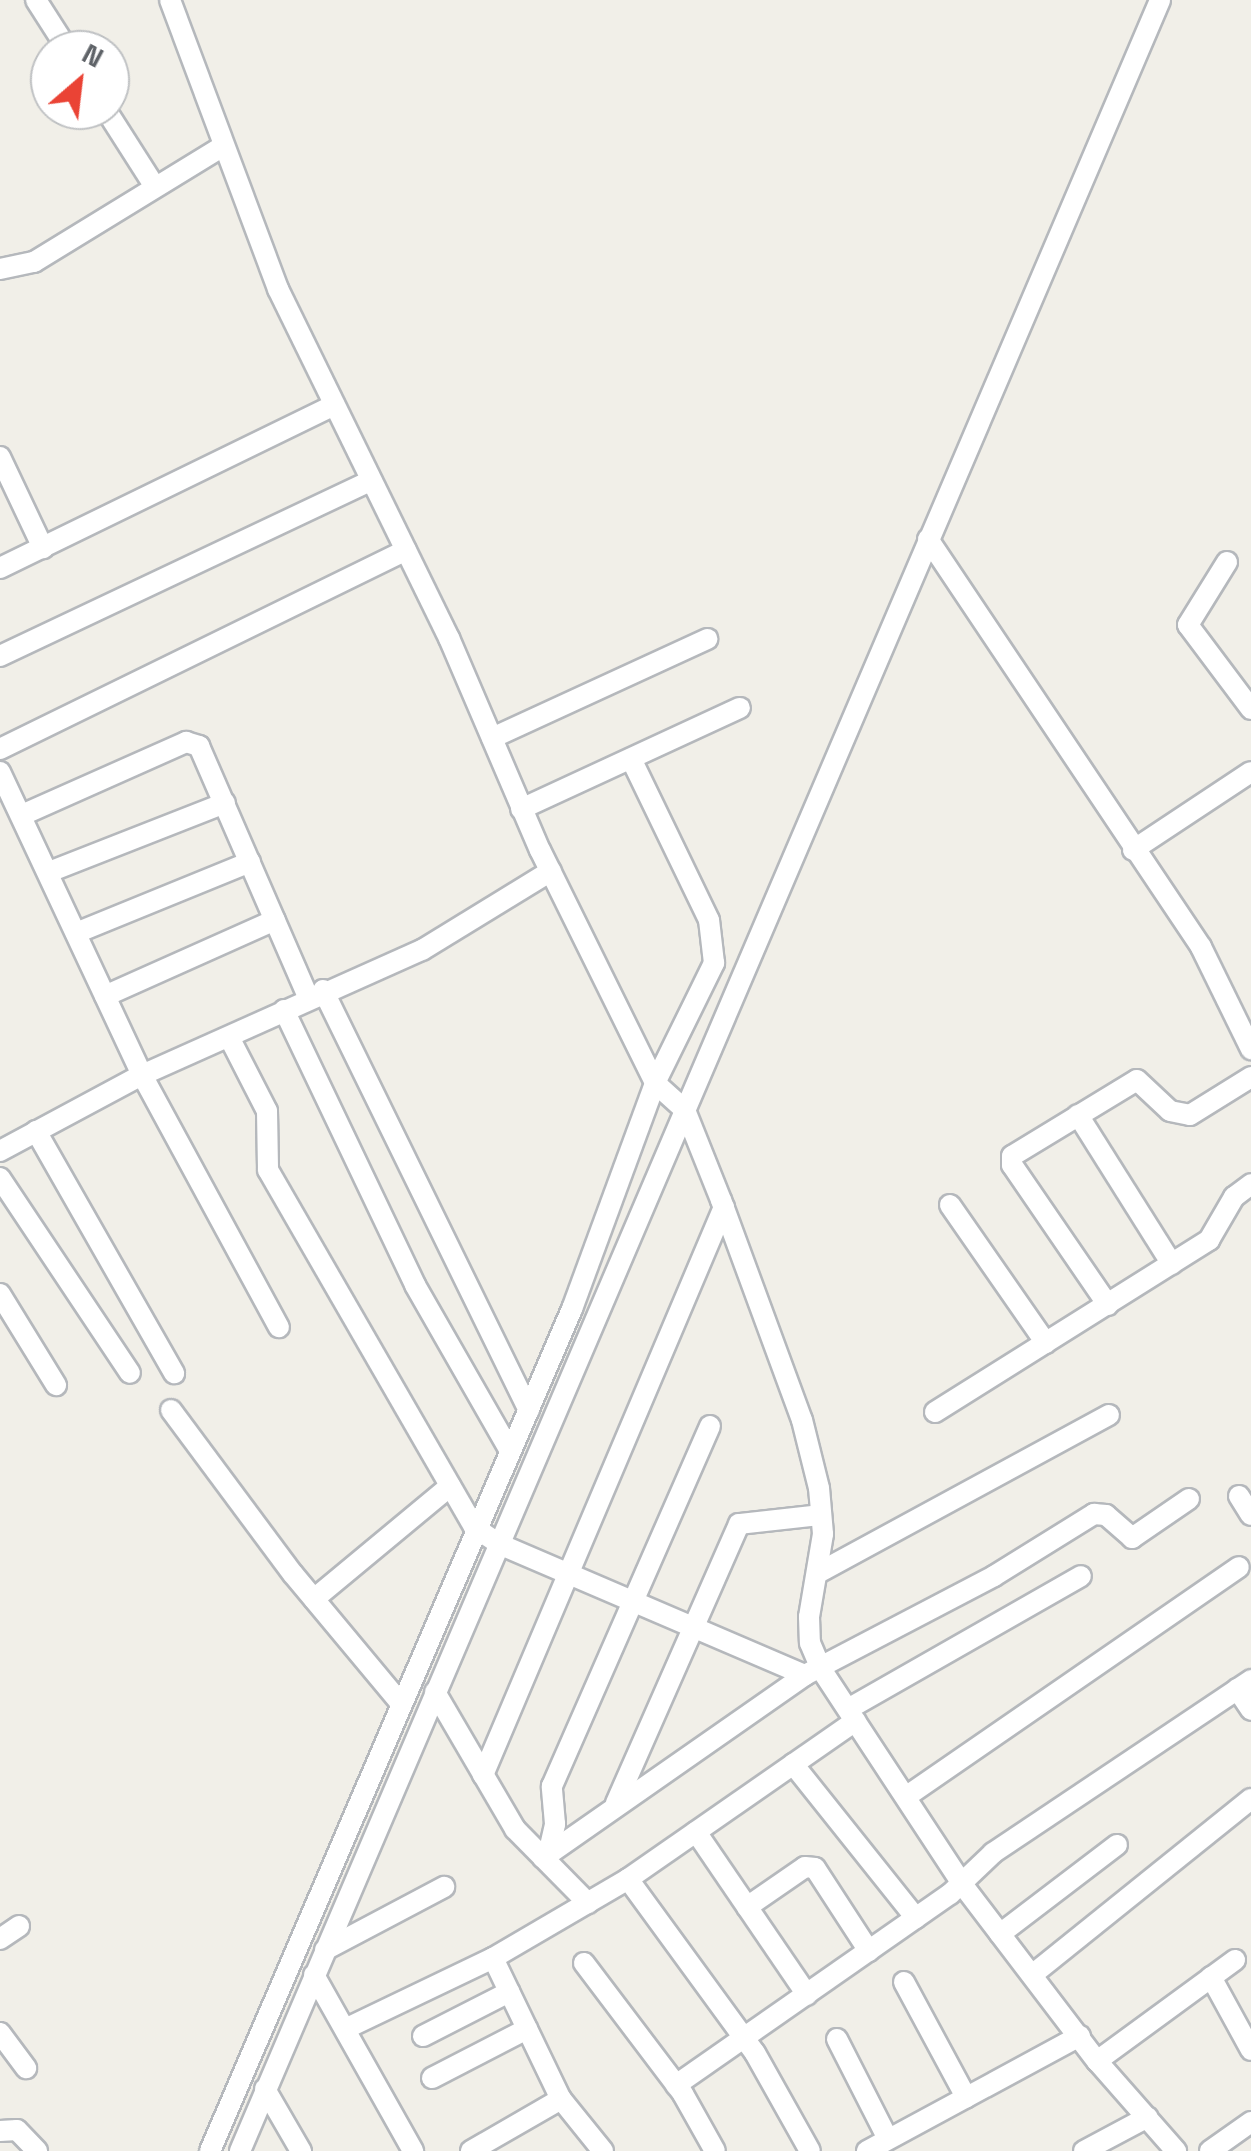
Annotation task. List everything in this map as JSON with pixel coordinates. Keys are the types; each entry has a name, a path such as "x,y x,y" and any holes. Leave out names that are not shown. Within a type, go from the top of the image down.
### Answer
{"street":[{"path":"36,0 55,30"},
{"path":"170,0 278,289 406,550 550,871 724,1206 802,1420 822,1515 810,1643 813,1672"},
{"path":"210,2151 312,1956 434,1692 486,1535 509,1448 928,539 1160,0"},
{"path":"119,130 155,187"},
{"path":"0,269 34,262 222,146"},
{"path":"0,568 334,405"},
{"path":"0,457 5,480 44,548"},
{"path":"0,656 371,481"},
{"path":"928,539 968,591 1133,850 1200,946 1250,1047"},
{"path":"0,748 406,550"},
{"path":"1228,562 1188,625 1251,709"},
{"path":"492,738 707,639"},
{"path":"521,809 740,708"},
{"path":"22,814 186,742 199,746 275,920 529,1410"},
{"path":"240,2151 402,1704 486,1535 670,1096 708,979 715,951 709,920 631,758"},
{"path":"0,772 142,1075 279,1327"},
{"path":"1133,850 1251,772"},
{"path":"48,872 225,804"},
{"path":"76,933 250,862"},
{"path":"0,1151 142,1075 229,1038 316,993 422,950 550,871"},
{"path":"105,996 275,920"},
{"path":"284,1010 416,1286 509,1448"},
{"path":"229,1038 267,1111 268,1170 450,1486 486,1535 628,1600 813,1672 852,1715 962,1884 1097,2061 1176,2151"},
{"path":"1108,1305 1010,1160 1136,1080 1170,1111 1190,1115 1251,1077"},
{"path":"1078,1115 1172,1264"},
{"path":"36,1130 174,1373"},
{"path":"0,1178 130,1373"},
{"path":"935,1412 1220,1230 1234,1197 1251,1184"},
{"path":"950,1205 1046,1343"},
{"path":"483,1774 724,1206"},
{"path":"0,1294 56,1384"},
{"path":"171,1410 314,1599 402,1704"},
{"path":"818,1573 1108,1414"},
{"path":"545,1856 555,1824 552,1786 628,1600 710,1426"},
{"path":"314,1599 450,1486"},
{"path":"1238,1496 1251,1515"},
{"path":"545,1856 813,1672 1094,1514 1106,1514 1132,1538 1189,1499"},
{"path":"614,1808 739,1524 822,1515"},
{"path":"907,1796 1239,1567"},
{"path":"345,2029 494,1958 628,1879 793,1764 852,1715 1081,1576"},
{"path":"676,2085 916,1918 962,1884 993,1853 1244,1685 1251,1710"},
{"path":"434,1692 514,1829 588,1903"},
{"path":"793,1764 916,1918"},
{"path":"1032,1975 1251,1799"},
{"path":"696,1832 806,1995"},
{"path":"1000,1934 1117,1845"},
{"path":"747,1907 804,1868 816,1868 869,1951"},
{"path":"628,1879 744,2039 810,2151"},
{"path":"312,1956 444,1887"},
{"path":"0,1940 19,1926"},
{"path":"312,1956 345,2029 413,2151"},
{"path":"494,1958 561,2099 603,2151"},
{"path":"1097,2061 1235,1960"},
{"path":"584,1962 676,2085 715,2151"},
{"path":"1211,1977 1251,2050"},
{"path":"904,1982 966,2097"},
{"path":"422,2036 510,1992"},
{"path":"432,2078 526,2029"},
{"path":"0,2033 26,2068"},
{"path":"866,2151 1080,2036"},
{"path":"837,2039 888,2140"},
{"path":"265,2089 302,2151"},
{"path":"471,2151 561,2099"},
{"path":"1084,2151 1148,2117"},
{"path":"1210,2151 1251,2122"},
{"path":"0,2131 17,2130 36,2151"},
{"path":"505,2131 515,2151"}]}
